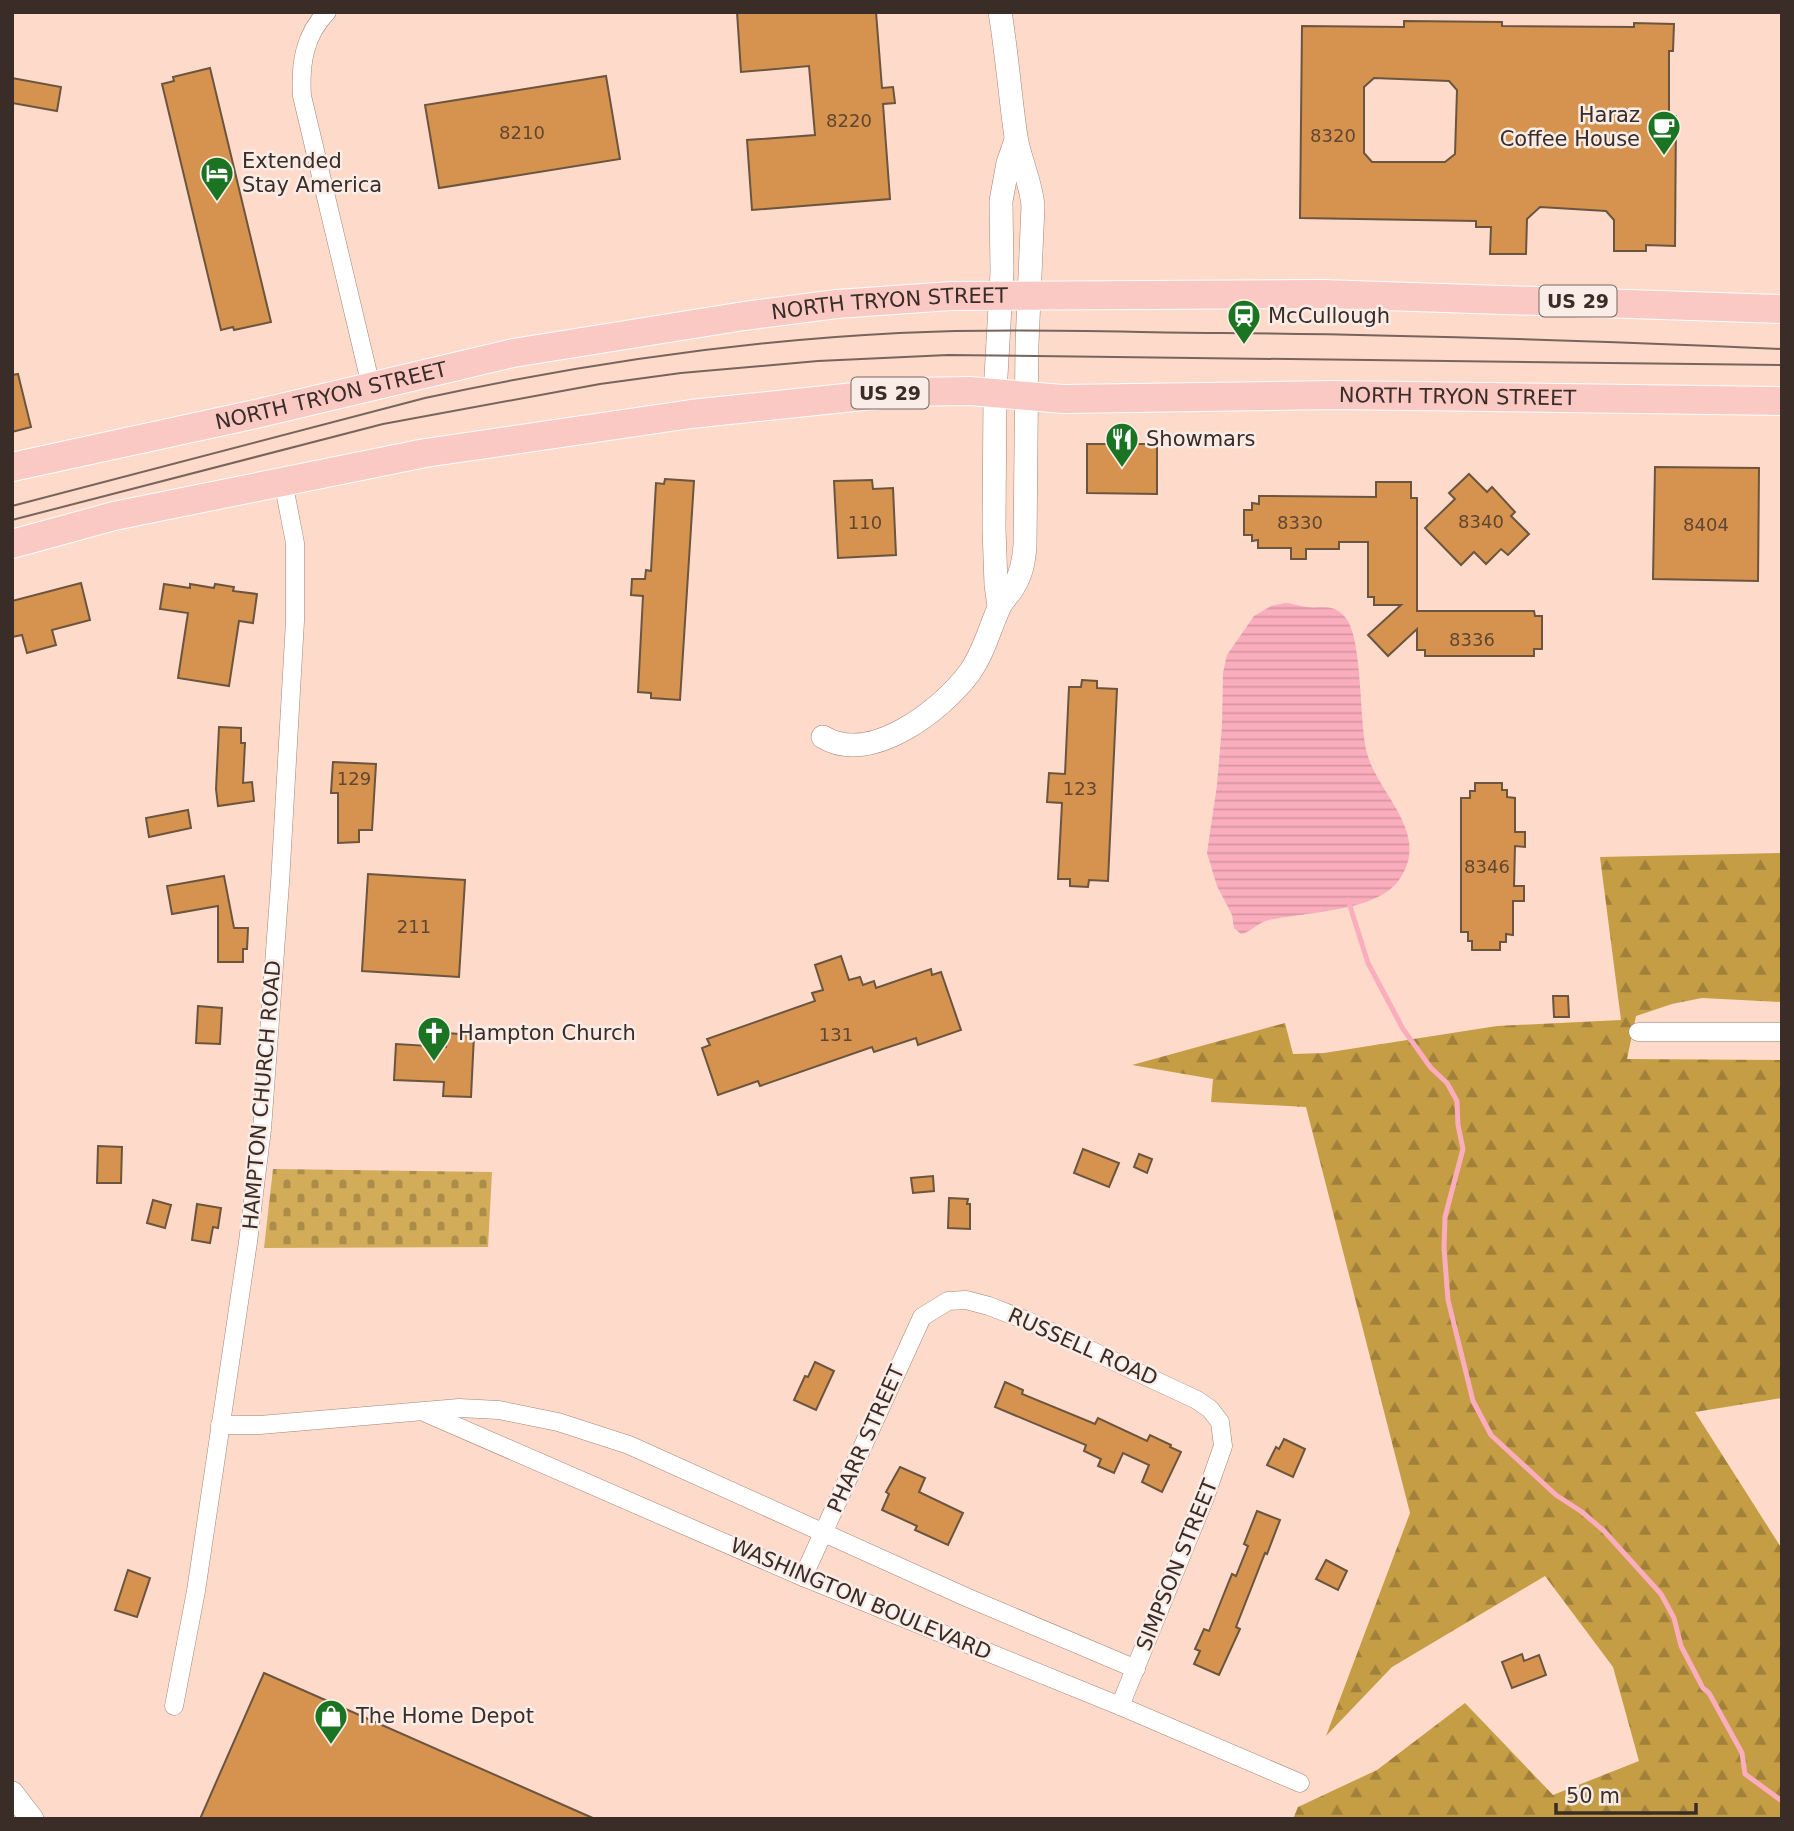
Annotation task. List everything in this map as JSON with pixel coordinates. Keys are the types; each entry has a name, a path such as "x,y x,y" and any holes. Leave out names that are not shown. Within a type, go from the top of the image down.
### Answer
{"main road":[{"name":"NORTH TRYON STREET","path":"12,467 251,415 513,353 744,316 850,303 951,296 1335,294 1782,309"},
{"name":"NORTH TRYON STREET","path":"12,544 114,516 425,453 705,412 902,392 946,390 1063,400 1332,395 1782,401"}],"street":[{"path":"327,12 308,39 302,65 302,96 371,386"},
{"path":"824,737 839,743 885,740 916,722 951,693 969,673 983,650 999,606 1015,585 1024,559 1027,344 1033,206 1032,191 1016,140 1000,12"},
{"path":"999,606 994,555 995,393 1001,201 1008,163 1016,140"},
{"name":"HAMPTON CHURCH ROAD","path":"174,1706 195,1591 261,1142 275,968 292,682 295,571 293,524 283,481"},
{"path":"1638,1032 1782,1032"},
{"name":"RUSSELL ROAD","path":"935,1307 948,1301 966,1300 1030,1322 1197,1400 1210,1409 1220,1422"},
{"name":"PHARR STREET","path":"803,1577 917,1323 935,1307"},
{"name":"WASHINGTON BOULEVARD","path":"220,1425 260,1425 459,1408 531,1415 594,1432 966,1597 1136,1669"},
{"name":"WASHINGTON BOULEVARD","path":"423,1411 803,1577 1120,1706 1300,1783"},
{"name":"SIMPSON STREET","path":"1120,1706 1217,1465 1223,1446 1220,1422"},
{"path":"12,1793 32,1819"}],"green space":[{"path":"1782,853 1782,1002 1702,998 1672,1004 1636,1016 1627,1059 1782,1060 1782,1398 1695,1412 1782,1549 1782,1819 1293,1819 1298,1807 1377,1770 1465,1703 1553,1795 1639,1761 1613,1667 1545,1576 1392,1667 1326,1736 1410,1513 1306,1107 1211,1102 1213,1079 1132,1065 1285,1023 1293,1054 1324,1053 1497,1026 1621,1020 1600,857"},
{"path":"273,1169 492,1172 488,1247 264,1248"}],"shaded area":[{"path":"1285,603 1336,610 1345,617 1351,627 1358,661 1367,753 1406,830 1408,863 1389,891 1374,899 1339,909 1269,920 1241,934 1234,928 1232,915 1217,886 1207,853 1217,785 1223,673 1227,655 1254,616 1271,606"}],"building":[{"path":"737,12 876,12 882,88 893,87 895,103 883,104 890,199 752,210 747,140 815,135 809,66 741,72"},
{"path":"1404,21 1502,22 1502,26 1634,27 1634,23 1674,24 1673,51 1669,51 1669,116 1676,116 1675,246 1646,245 1646,251 1614,251 1614,220 1606,211 1540,207 1527,219 1526,254 1490,254 1491,227 1476,227 1476,221 1300,218 1302,26 1404,27","holes":["1374,78 1449,81 1457,90 1455,154 1445,162 1372,162 1364,153 1364,87"]},
{"name":"Extended Stay America","path":"210,68 271,322 234,330 233,327 221,330 162,84 174,81 173,77"},
{"path":"606,76 620,159 439,188 425,105"},
{"path":"12,78 61,87 57,111 12,103"},
{"path":"18,374 31,427 12,432 12,375"},
{"name":"Showmars","path":"1087,444 1157,444 1157,494 1087,493"},
{"path":"1655,467 1759,468 1758,581 1653,579"},
{"path":"1469,474 1487,492 1492,487 1515,512 1511,516 1529,534 1508,555 1501,549 1486,564 1474,552 1461,565 1425,528 1455,499 1449,493"},
{"path":"665,479 694,481 680,700 651,698 651,693 638,692 643,596 631,595 632,579 645,579 646,570 651,571 656,483 664,484"},
{"path":"872,480 873,489 893,488 896,555 838,558 834,481"},
{"path":"1376,482 1411,482 1411,498 1417,498 1417,611 1534,611 1535,616 1542,616 1542,649 1534,649 1534,656 1425,656 1425,650 1417,650 1417,629 1388,656 1368,635 1401,605 1374,605 1374,597 1368,597 1368,542 1339,542 1339,549 1306,549 1306,559 1291,559 1291,548 1258,548 1258,540 1252,541 1252,535 1244,535 1244,510 1252,510 1252,503 1259,504 1259,496 1376,497"},
{"path":"81,583 90,620 52,630 56,645 27,653 22,635 12,637 12,601"},
{"path":"164,584 214,588 215,584 234,587 233,591 257,594 253,623 239,621 229,686 178,678 188,613 160,609"},
{"path":"1082,680 1097,681 1097,688 1117,689 1108,881 1089,880 1088,887 1070,886 1070,879 1058,879 1062,803 1047,802 1049,773 1065,774 1069,687 1081,687"},
{"path":"219,727 241,728 241,743 245,743 243,783 252,782 254,801 218,806 216,789"},
{"path":"333,762 376,764 372,830 359,830 359,842 338,843 338,793 331,793"},
{"path":"1475,783 1502,783 1502,790 1507,790 1507,797 1515,798 1515,832 1525,832 1525,847 1515,846 1514,886 1524,886 1524,901 1513,901 1513,935 1506,934 1506,942 1500,942 1500,950 1472,950 1468,932 1461,932 1461,798 1470,798 1470,791 1475,791"},
{"path":"188,810 191,828 149,837 146,818"},
{"path":"368,874 465,880 459,977 362,971"},
{"path":"224,876 234,928 248,928 243,962 218,962 218,906 172,914 167,886"},
{"path":"841,956 849,980 860,977 863,985 874,981 876,988 931,969 932,975 941,972 961,1030 918,1045 916,1038 874,1052 872,1047 760,1086 758,1081 718,1095 702,1048 710,1045 707,1039 815,1001 812,993 823,990 815,965"},
{"path":"1553,996 1568,996 1569,1017 1554,1017"},
{"path":"198,1006 222,1008 220,1044 196,1043"},
{"name":"Hampton Church","path":"446,1033 474,1035 471,1097 443,1096 444,1082 394,1080 396,1044 446,1047"},
{"path":"98,1146 122,1147 121,1183 97,1183"},
{"path":"1083,1149 1119,1163 1109,1187 1074,1173"},
{"path":"1139,1154 1152,1159 1147,1173 1134,1167"},
{"path":"933,1176 934,1191 913,1193 911,1178"},
{"path":"949,1198 968,1199 970,1229 948,1228"},
{"path":"153,1200 171,1205 165,1228 147,1223"},
{"path":"197,1204 221,1208 218,1228 213,1227 210,1243 192,1240"},
{"path":"815,1362 834,1371 816,1410 794,1400"},
{"path":"1005,1382 1023,1390 1022,1394 1095,1424 1098,1418 1147,1441 1150,1435 1181,1452 1162,1492 1142,1482 1149,1465 1123,1453 1114,1473 1098,1466 1101,1459 1084,1451 1086,1445 995,1407"},
{"path":"1284,1439 1305,1449 1293,1477 1267,1465 1276,1447 1279,1449"},
{"path":"900,1467 925,1478 919,1492 963,1513 948,1545 915,1530 917,1526 882,1510 889,1494 886,1492"},
{"path":"1257,1511 1280,1520 1236,1627 1240,1629 1219,1675 1194,1664 1200,1651 1195,1649 1204,1629 1209,1631 1232,1574 1236,1576 1248,1546 1244,1544"},
{"path":"1326,1560 1347,1571 1338,1590 1316,1579"},
{"path":"128,1570 150,1578 137,1617 115,1610"},
{"path":"1522,1654 1524,1661 1539,1655 1546,1675 1512,1688 1502,1662"},
{"name":"The Home Depot","path":"264,1673 595,1819 200,1819"}],"waterway":[{"path":"1348,900 1368,963 1403,1029 1431,1068 1447,1083 1457,1101 1463,1149 1445,1217 1444,1248 1448,1300 1473,1401 1491,1435 1556,1495 1604,1531 1661,1594 1674,1618 1681,1646 1742,1753 1745,1774 1782,1801"}],"tram line":[{"path":"12,506 425,398 602,365 780,342 899,333 1060,331 1431,336 1782,349"},
{"path":"12,520 383,424 600,384 681,373 818,361 948,355 1782,365"}],"place":[{"name":"Haraz Coffee House","path":"1664,157"},
{"name":"Extended Stay America","path":"217,203"},
{"name":"McCullough","path":"1244,346"},
{"name":"Showmars","path":"1122,469"},
{"name":"Hampton Church","path":"434,1063"},
{"name":"The Home Depot","path":"331,1746"}]}
